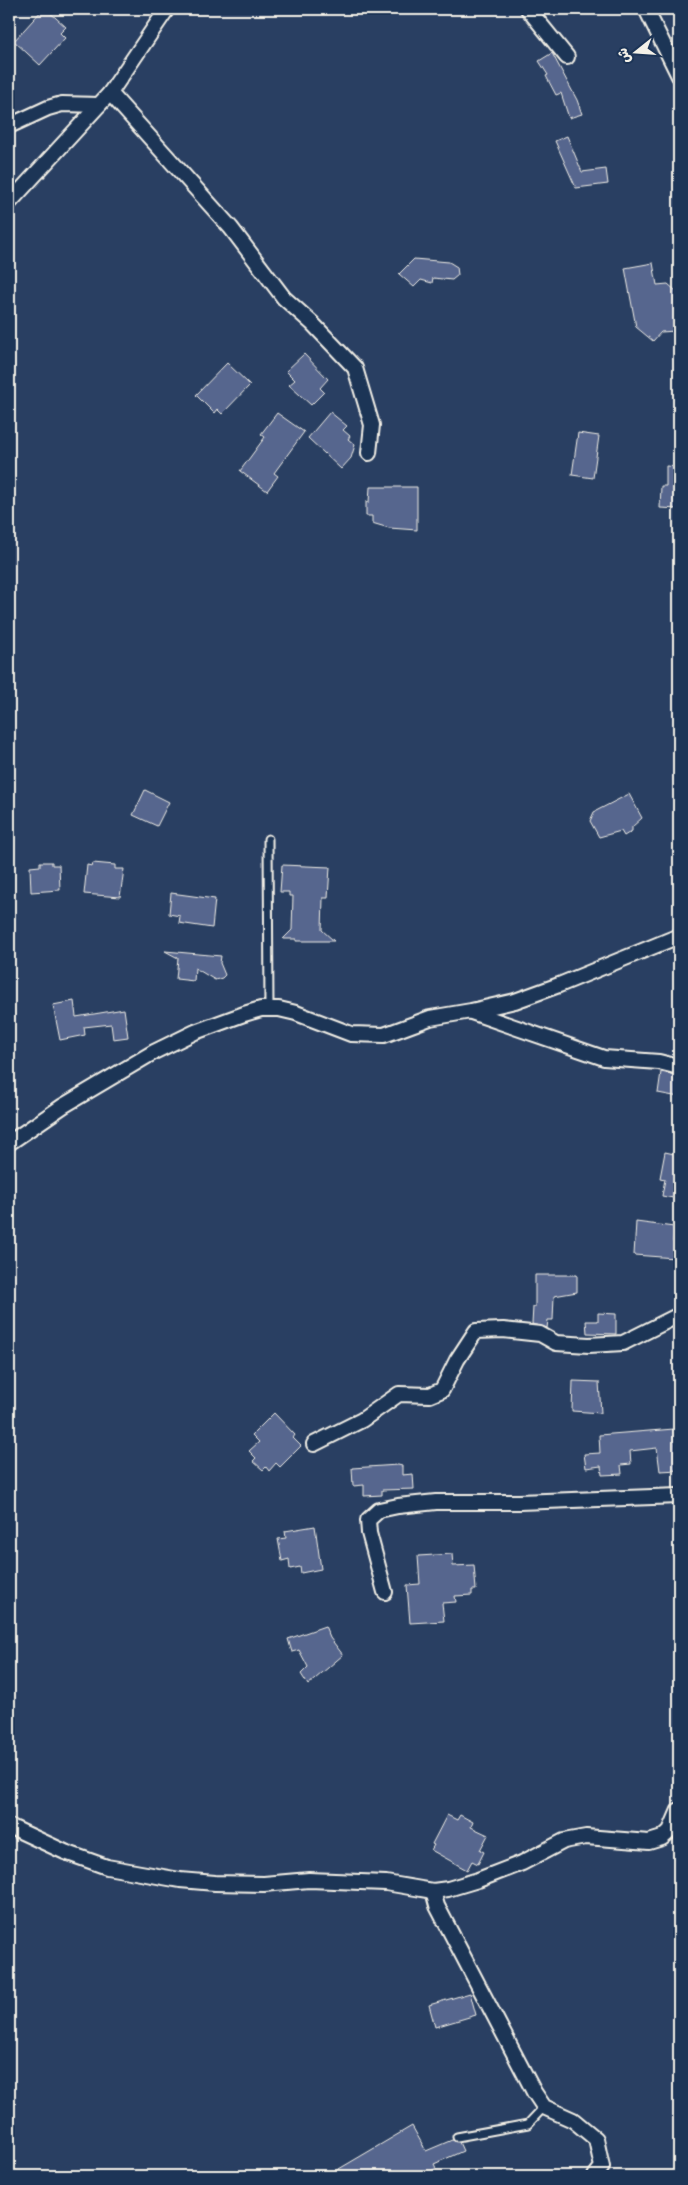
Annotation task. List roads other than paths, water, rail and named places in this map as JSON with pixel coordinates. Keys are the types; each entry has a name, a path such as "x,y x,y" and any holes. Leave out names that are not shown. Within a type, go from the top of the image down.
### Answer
{"street":[{"path":"9,203 110,93 167,9"},
{"path":"528,9 567,57"},
{"path":"646,9 679,76"},
{"path":"110,93 231,228 284,298 312,323 355,368 372,425 369,453"},
{"path":"9,126 48,108 62,104 100,105"},
{"path":"9,1144 63,1106 154,1052 195,1032 244,1014 261,1009 296,1013 351,1034 384,1035 430,1018 471,1011 515,1000 559,985 679,936"},
{"path":"471,1011 604,1058 659,1062 679,1067"},
{"path":"314,1444 362,1420 399,1394 430,1394 442,1390 456,1360 476,1331 503,1330 540,1334 556,1343 589,1345 623,1344 679,1315"},
{"path":"385,1592 369,1533 368,1520 379,1510 436,1502 538,1502 679,1496"},
{"path":"9,1826 65,1852 106,1867 180,1880 225,1884 264,1884 309,1880 386,1883 433,1890 448,1889 478,1880 522,1863 564,1841 586,1837 649,1842 662,1838 670,1831 679,1810"},
{"path":"433,1890 437,1906 512,2052 544,2107 573,2120 596,2139 602,2167 595,2176"}],"lane":[{"path":"268,840 269,1010"},
{"path":"457,2137 528,2124 544,2107"}]}
